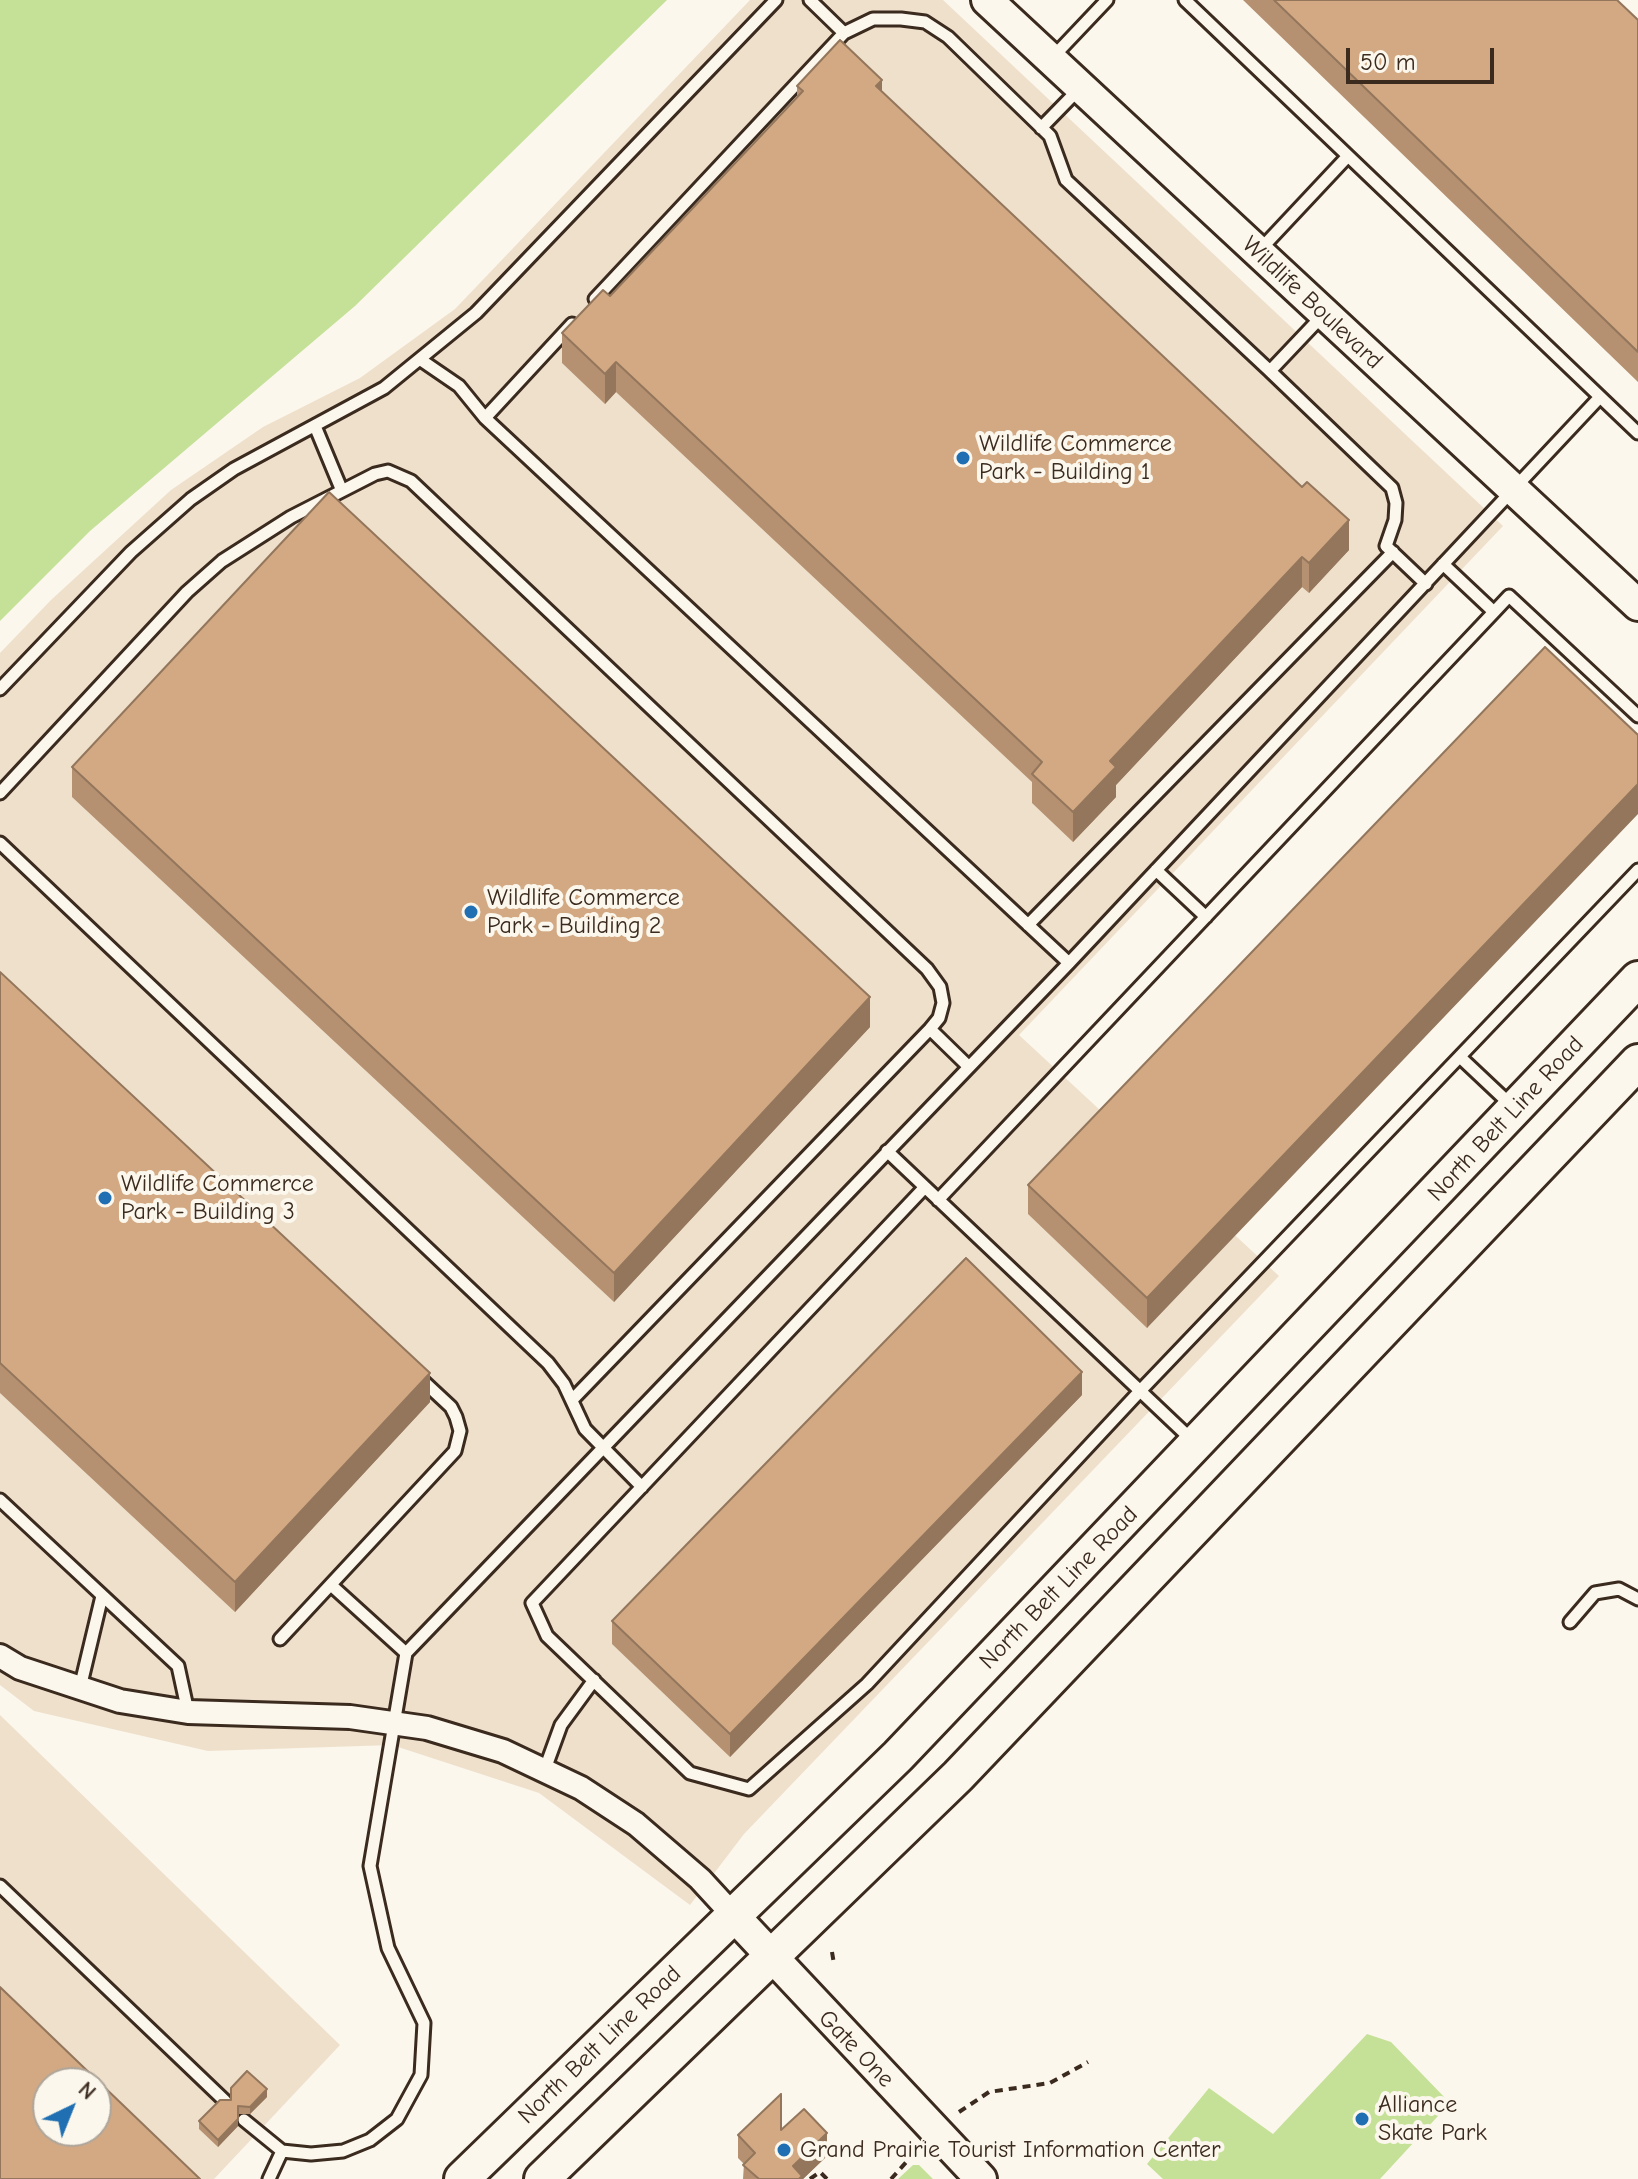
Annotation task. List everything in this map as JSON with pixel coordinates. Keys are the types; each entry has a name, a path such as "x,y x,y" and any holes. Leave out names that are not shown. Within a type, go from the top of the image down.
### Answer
{"main road":[{"name":"North Belt Line Road","path":"462,2179 887,1767 1638,979"},
{"path":"542,2179 958,1776 1638,1062"}],"street":[{"name":"Wildlife Boulevard","path":"987,0 1638,605"},
{"path":"0,1656 20,1668 120,1701 188,1712 350,1717 452,1735 545,1769 636,1824 700,1879 734,1916"},
{"name":"Gate One","path":"734,1916 981,2179"}],"lane":[{"path":"0,689 170,516 234,469 361,403 421,360 476,313 776,0"},
{"path":"810,0 844,33"},
{"path":"1050,60 1107,0"},
{"path":"1185,0 1638,433"},
{"path":"485,418 844,33 873,19 925,22 948,37 1050,136 1066,180 1392,488 1396,503 1395,520 1386,546 1426,584"},
{"path":"1041,128 1080,88"},
{"path":"1258,252 1348,156"},
{"path":"1270,371 1324,314"},
{"path":"421,360 459,386 485,418 1069,963"},
{"path":"244,2120 282,2151 326,2154 370,2140 397,2119 421,2075 424,2023 388,1948 370,1881 372,1846 406,1653 1069,963 1600,397"},
{"path":"315,426 342,491"},
{"path":"0,793 205,576 258,535 388,471 411,481 927,969 940,987 943,1003 939,1018 930,1029 572,1400"},
{"path":"1028,925 1393,552"},
{"path":"1443,564 1494,612"},
{"path":"938,1200 1509,596 1638,716"},
{"path":"0,843 548,1363 572,1400 585,1429 642,1487"},
{"path":"1156,870 1206,917"},
{"path":"925,1187 532,1603 547,1636 690,1773 749,1789 867,1684 1140,1391 1638,870"},
{"path":"930,1029 969,1067"},
{"path":"1460,1057 1516,1110"},
{"path":"887,1151 1197,1444"},
{"path":"280,1639 455,1451 460,1431 451,1407 416,1375"},
{"path":"0,1500 178,1666 188,1712"},
{"path":"331,1585 406,1653"},
{"path":"1570,1622 1595,1593 1619,1589 1638,1599"},
{"path":"80,1688 102,1596"},
{"path":"545,1769 561,1725 594,1680"},
{"path":"0,1886 225,2101"},
{"path":"269,2179 282,2151"}],"path":[{"path":"832,1952 834,1964"},
{"path":"959,2112 989,2092 1050,2083 1088,2062"},
{"path":"891,2179 910,2158"},
{"path":"810,2179 820,2172 827,2179"}],"shaded area":[{"path":"750,0 943,0 1503,526 1019,1035 1279,1276 744,1834 690,1905 539,1793 392,1745 208,1751 34,1711 0,1685 0,653 51,600 171,490 263,427 360,378 455,309"},
{"path":"0,1715 340,2045 214,2179 0,2179"}],"green space":[{"path":"0,0 667,0 355,306 90,531 0,621"},
{"name":"Alliance Skate Park","path":"1367,2034 1391,2042 1450,2103 1380,2179 1163,2179 1147,2164 1209,2088 1273,2134"},
{"path":"913,2165 919,2165 933,2179 898,2179"}],"building":[{"path":"1274,0 1617,0 1638,20 1638,352"},
{"name":"Wildlife Commerce Park - Building 1","path":"840,40 882,80 876,86 1302,487 1307,482 1349,520 1309,563 1302,557 1110,761 1116,767 1073,812 1032,774 1042,762 616,362 605,374 562,333 603,290 610,296 803,91 797,86"},
{"name":"Wildlife Commerce Park - Building 2","path":"329,492 870,997 614,1273 72,767"},
{"path":"1545,647 1638,735 1638,784 1147,1298 1028,1185"},
{"name":"Wildlife Commerce Park - Building 3","path":"0,972 430,1373 235,1582 0,1363"},
{"path":"966,1258 1082,1372 730,1734 612,1621"},
{"path":"0,1987 83,2067 32,2067 32,2147 112,2147 112,2095 200,2179 0,2179"},
{"path":"247,2071 267,2089 250,2107 238,2106 238,2119 218,2140 199,2121 220,2100 231,2100 231,2088"},
{"path":"781,2094 781,2130 804,2109 827,2133 793,2166 802,2176 799,2179 759,2179 743,2165 755,2153 738,2135"}],"place":[{"name":"Wildlife Commerce Park - Building 1","path":"963,458"},
{"name":"Wildlife Commerce Park - Building 2","path":"471,912"},
{"name":"Wildlife Commerce Park - Building 3","path":"105,1198"},
{"name":"Alliance Skate Park","path":"1362,2119"},
{"name":"Grand Prairie Tourist Information Center","path":"784,2150"}]}
